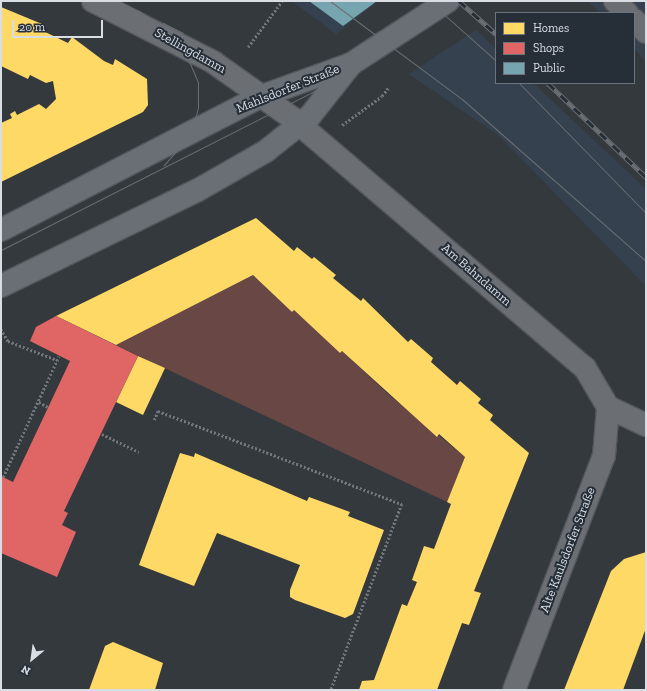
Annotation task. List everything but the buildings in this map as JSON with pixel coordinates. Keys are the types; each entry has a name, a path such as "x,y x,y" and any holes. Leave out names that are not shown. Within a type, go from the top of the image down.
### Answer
{"main road":[{"path":"351,64 448,1"},
{"name":"Mahlsdorfer Straße","path":"1,230 262,96 351,64"},
{"name":"Mahlsdorfer Straße","path":"1,286 216,181 301,125 351,64"}],"street":[{"name":"Stellingdamm","path":"93,1 213,62 301,125"},
{"path":"615,1 626,12"},
{"path":"635,21 646,32"},
{"name":"Am Bahndamm","path":"301,125 585,368 608,407"},
{"path":"608,407 646,425"},
{"name":"Alte Kaulsdorfer Straße","path":"514,690 604,456 608,407"}],"path":[{"path":"248,47 282,1"},
{"path":"320,141 382,96 388,88"},
{"path":"1,330 8,341 57,360"},
{"path":"3,477 59,356"},
{"path":"39,402 48,408"},
{"path":"154,420 158,412 402,504 331,690"},
{"path":"102,434 139,452"}],"shaded area":[{"path":"292,1 378,1 336,34"},
{"path":"588,1 646,1 646,62 635,50 635,12 599,12"},
{"path":"476,30 495,48 495,84 534,84 646,189 646,286 498,135 409,74"},
{"path":"253,275 292,312 294,310 340,353 342,351 388,394 465,457 447,502 116,345"}],"tram line":[{"path":"118,1 142,13"},
{"path":"330,1 462,99 646,261"},
{"path":"429,1 495,60"},
{"path":"137,10 166,29 183,47 198,82 198,107 192,133 164,165"},
{"path":"163,23 183,33"},
{"path":"1,250 365,65"},
{"path":"1,236 302,84"},
{"path":"520,84 646,213"}],"railway":[{"path":"459,1 495,33"},
{"path":"549,84 646,177"}]}
